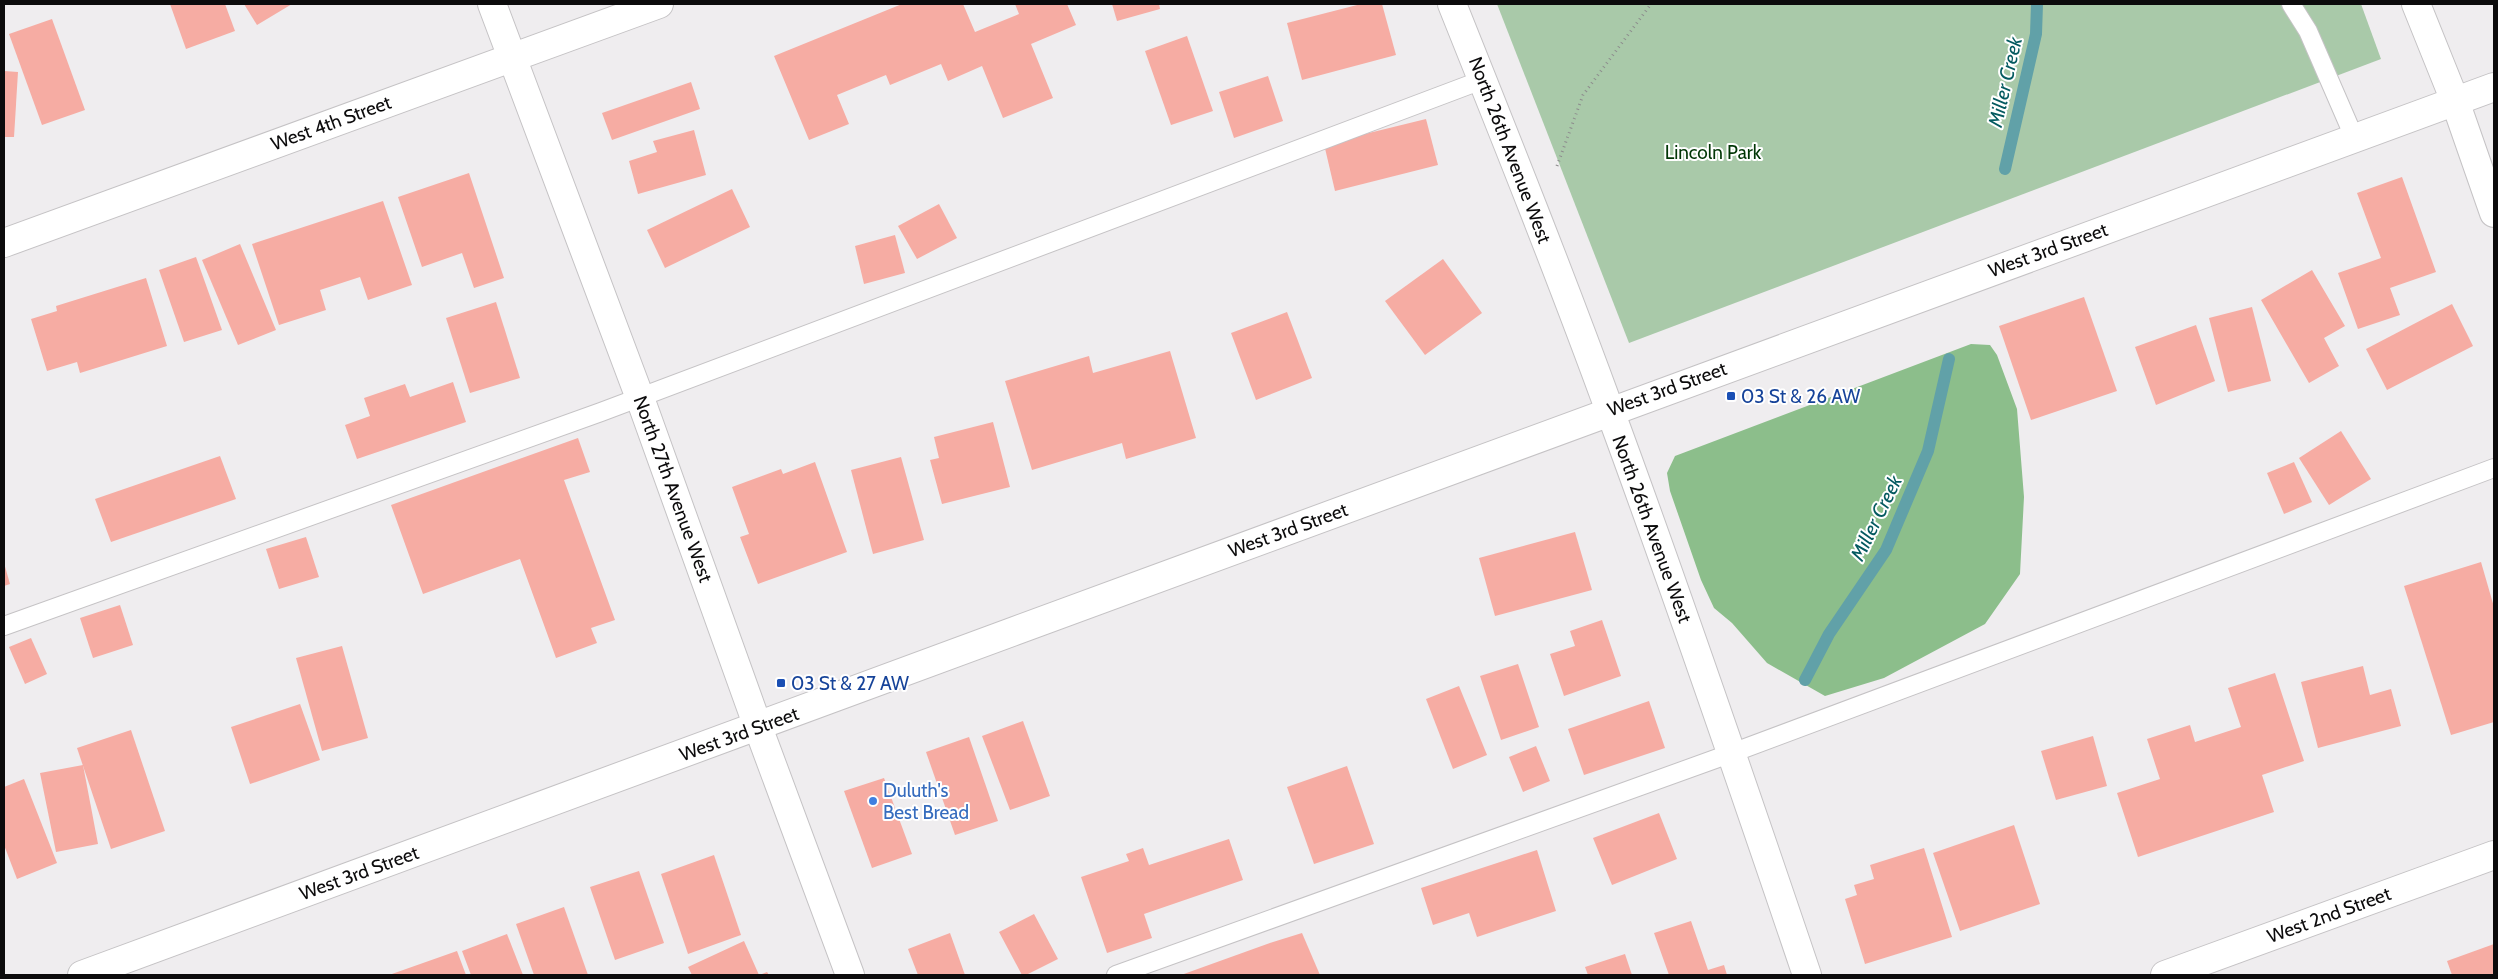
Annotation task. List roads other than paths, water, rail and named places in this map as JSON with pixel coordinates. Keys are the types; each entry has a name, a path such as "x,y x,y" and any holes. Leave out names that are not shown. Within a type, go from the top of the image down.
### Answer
{"street":[{"name":"North 27th Avenue West","path":"492,4 640,398 758,727 850,975"},
{"name":"West 4th Street","path":"4,243 658,4"},
{"name":"North 26th Avenue West","path":"1452,4 1521,175 1610,410 1732,753 1807,975"},
{"path":"2416,4 2455,101 2494,213"},
{"name":"West 3rd Street","path":"82,975 758,727 1610,410 2494,87"},
{"name":"West 2nd Street","path":"2165,975 2494,855"}],"lane":[{"path":"2291,4 2308,31 2354,138"},
{"path":"4,626 640,398 1482,80"},
{"path":"1116,975 1732,753 2494,468"}],"waterway":[{"name":"Miller Creek","path":"2005,169 2036,34 2037,4"},
{"name":"Miller Creek","path":"1805,680 1829,634 1886,550 1928,451 1949,359"}],"place":[{"name":"03 St & 26 AW","path":"1731,396"},
{"name":"03 St & 27 AW","path":"781,683"},
{"name":"Duluth's Best Bread","path":"873,801"}],"park label":[{"name":"Lincoln Park","path":"1713,152"}]}
